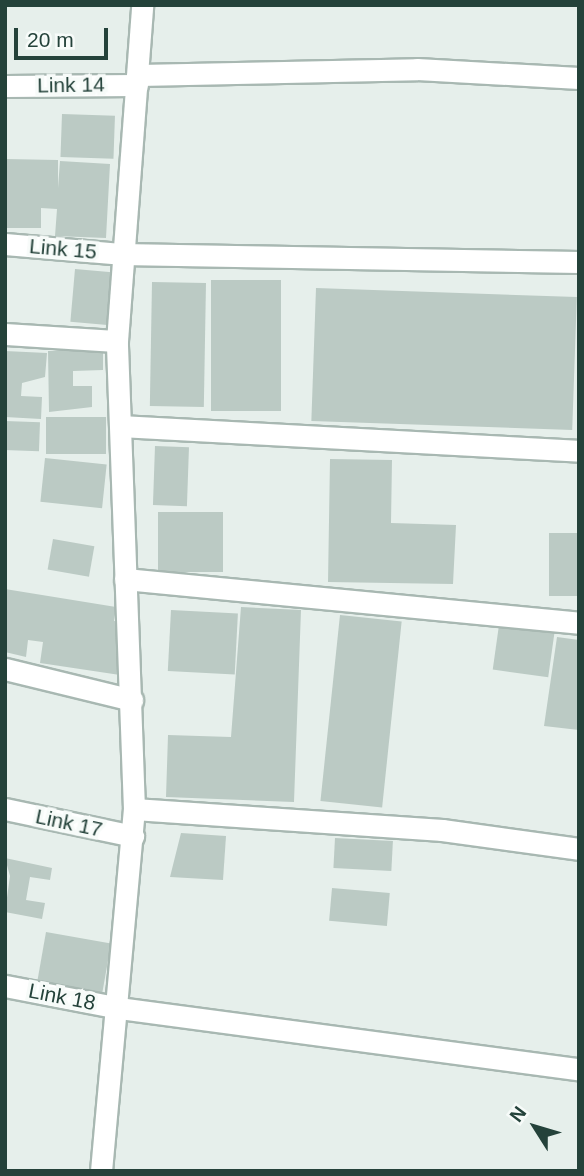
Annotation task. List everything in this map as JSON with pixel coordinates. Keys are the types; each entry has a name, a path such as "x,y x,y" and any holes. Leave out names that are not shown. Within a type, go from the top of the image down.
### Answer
{"street":[{"path":"101,1171 119,1008 134,809 117,341 121,254 138,80 142,5"},
{"name":"Link 14","path":"5,86 417,69 579,78"},
{"name":"Link 15","path":"5,244 121,254 579,262"},
{"path":"5,334 117,341"},
{"path":"121,426 579,451"},
{"path":"125,579 579,623"},
{"path":"5,668 132,700"},
{"name":"Link 17","path":"5,809 133,836"},
{"path":"134,809 442,830 579,849"},
{"name":"Link 18","path":"5,986 119,1008 579,1069"}],"building":[{"path":"62,114 115,116 113,159 60,157"},
{"path":"5,159 58,160 58,188 60,161 110,164 106,238 55,236 57,209 41,208 41,228 5,228"},
{"path":"75,269 112,272 107,325 70,322"},
{"path":"211,280 281,280 281,411 211,411"},
{"path":"152,282 206,283 204,407 150,406"},
{"path":"316,288 577,297 572,430 311,421"},
{"path":"103,350 103,370 73,371 73,386 92,386 92,407 49,412 48,351"},
{"path":"5,351 47,353 45,377 22,383 21,396 42,397 41,419 5,417"},
{"path":"46,417 106,417 106,454 46,454"},
{"path":"5,421 40,422 39,451 5,450"},
{"path":"155,446 189,447 187,506 153,505"},
{"path":"45,458 107,464 102,508 40,502"},
{"path":"330,459 392,460 391,523 456,525 453,584 328,582"},
{"path":"158,512 223,512 223,572 158,572"},
{"path":"549,533 579,533 579,596 549,596"},
{"path":"53,539 94,546 89,577 48,570"},
{"path":"5,589 116,607 114,621 126,622 120,675 40,663 43,642 28,640 26,657 5,652"},
{"path":"241,607 301,610 294,802 166,797 168,735 231,737"},
{"path":"171,610 238,614 235,674 168,671"},
{"path":"340,615 402,621 382,807 320,801"},
{"path":"499,625 554,633 548,677 493,670"},
{"path":"557,637 579,640 579,730 544,726"},
{"path":"181,833 226,836 223,880 170,877"},
{"path":"335,838 393,841 391,871 333,868"},
{"path":"5,858 52,868 50,880 30,877 26,900 45,903 42,919 5,912 10,876"},
{"path":"332,888 390,893 387,926 329,921"},
{"path":"46,932 111,943 102,997 37,985"}]}
